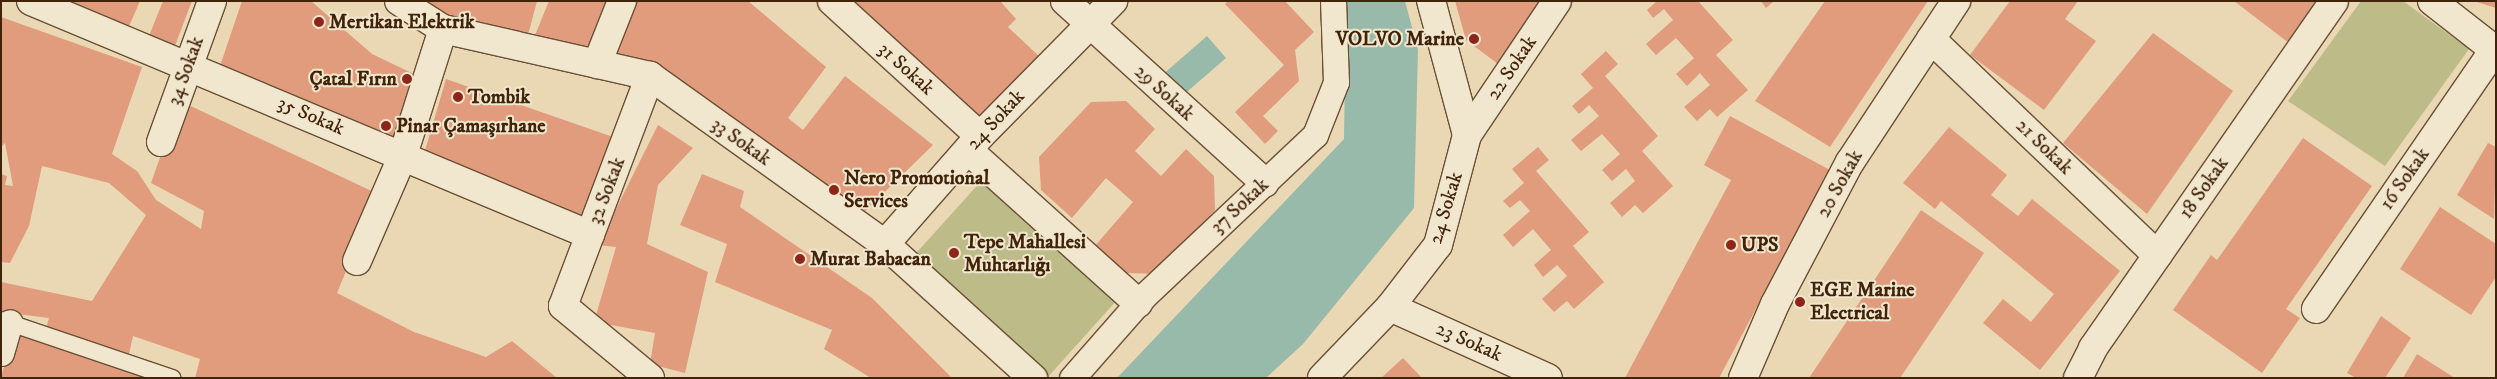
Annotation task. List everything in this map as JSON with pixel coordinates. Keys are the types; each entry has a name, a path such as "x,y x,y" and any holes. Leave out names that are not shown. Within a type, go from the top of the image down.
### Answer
{"street":[{"name":"35 Sokak","path":"31,1 187,64 590,235"},
{"name":"34 Sokak","path":"161,142 187,64 212,1"},
{"name":"33 Sokak","path":"399,1 444,29 650,76 885,244 1033,378"},
{"path":"597,64 622,1"},
{"name":"31 Sokak","path":"832,1 974,143 1138,302"},
{"name":"29 Sokak","path":"1065,1 1088,25 1265,183"},
{"name":"24 Sokak","path":"885,244 974,143 1112,1"},
{"name":"37 Sokak","path":"1072,378 1138,302 1315,135 1336,82 1333,1"},
{"name":"24 Sokak","path":"1322,378 1390,307 1438,245 1467,135 1431,1"},
{"name":"22 Sokak","path":"1467,135 1557,1"},
{"name":"20 Sokak","path":"1743,378 1775,304 1850,162 1956,1"},
{"name":"18 Sokak","path":"2078,378 2093,348 2334,1"},
{"path":"2432,1 2495,51"},
{"path":"357,261 403,155 444,29"},
{"name":"21 Sokak","path":"1931,39 2157,255"},
{"name":"16 Sokak","path":"2316,309 2495,51"},
{"name":"32 Sokak","path":"650,76 563,306 650,378"},
{"name":"23 Sokak","path":"1390,307 1548,378"},
{"path":"1,353 5,321"}],"lane":[{"path":"5,321 172,378"}],"shaded area":[{"path":"1346,1 1405,1 1418,50 1414,208 1303,344 1266,378 1117,378 1344,139"},
{"path":"2361,1 2403,1 2469,49 2385,166 2288,101"},
{"path":"1207,36 1226,58 1183,95 1164,73"},
{"path":"984,178 1118,299 1047,378 1035,378 908,262"}],"building":[{"path":"75,1 140,1 127,31 73,8"},
{"path":"163,1 192,1 173,51 147,41"},
{"path":"242,1 311,1 372,54 418,76 394,140 219,69"},
{"path":"409,1 537,1 527,39 441,21"},
{"path":"549,1 609,1 589,56 531,45"},
{"path":"637,1 748,1 826,67 788,118 803,130 845,76 933,145 857,219 614,60"},
{"path":"845,1 1000,1 1016,19 1008,27 1041,58 978,126"},
{"path":"1228,1 1285,1 1314,32 1295,50 1299,81 1263,116 1278,131 1265,144 1235,112 1284,65 1225,4"},
{"path":"1455,1 1546,1 1498,64 1466,40"},
{"path":"1657,1 1698,1 1733,40 1716,55 1748,90 1717,117 1710,109 1697,121 1684,107 1710,85 1700,73 1687,86 1676,74 1694,58 1676,38 1656,55 1646,44 1673,20 1664,9 1653,18 1647,10"},
{"path":"1761,1 1774,1 1766,8"},
{"path":"1825,1 1928,1 1830,147 1755,101"},
{"path":"2010,1 2078,1 2065,19 2096,41 2044,110 1970,55"},
{"path":"2234,1 2326,1 2293,46"},
{"path":"2496,1 2496,8 2477,2"},
{"path":"1,17 142,67 112,154 137,171 156,200 201,229 204,211 151,183 180,101 378,194 337,293 414,332 486,357 512,341 557,378 195,378 200,359 133,336 129,354 46,328 49,318 1,312 1,282 92,301 146,215 109,183 42,166 29,226 10,263 1,262 1,174 7,176 5,185 13,186 5,143 1,147"},
{"path":"2153,33 2233,91 2147,214 2063,143"},
{"path":"1606,51 1618,64 1605,76 1658,136 1642,151 1673,186 1643,213 1635,205 1622,217 1610,203 1635,181 1626,169 1612,181 1602,170 1620,154 1602,134 1581,151 1571,140 1599,116 1589,105 1579,114 1572,106 1593,88 1581,74"},
{"path":"446,79 616,138 583,225 424,154"},
{"path":"1126,101 1155,129 1135,151 1161,176 1186,149 1214,176 1215,210 1159,274 1125,273 1094,247 1133,202 1106,178 1072,218 1041,190 1039,157 1091,102"},
{"path":"1730,116 1830,170 1719,378 1625,378 1731,180 1704,165"},
{"path":"658,125 693,148 658,185 647,244 708,272 685,373 650,364 655,333 594,322 616,247 598,245"},
{"path":"1949,127 2007,175 1991,195 2018,216 2032,199 2120,271 2040,370 1983,323 2003,299 2031,322 2054,294 1941,201 1935,209 1903,183"},
{"path":"2303,138 2372,186 2286,309 2300,318 2262,373 2173,310 2211,255 2217,260"},
{"path":"2488,143 2496,147 2494,219 2457,195"},
{"path":"1538,147 1549,160 1536,171 1589,232 1573,246 1604,282 1574,309 1567,301 1554,312 1542,299 1567,276 1557,265 1543,277 1534,265 1551,250 1533,229 1513,247 1503,235 1530,211 1520,200 1510,208 1503,201 1524,183 1512,169"},
{"path":"702,174 744,191 740,207 872,298 952,378 871,378 824,349 832,330 715,282 727,244 680,225"},
{"path":"2440,207 2496,244 2496,277 2471,315 2400,269"},
{"path":"1921,210 1984,253 1900,378 1809,378"},
{"path":"2381,316 2411,338 2385,378 2356,378 2347,373"},
{"path":"14,328 152,378 1,378"},
{"path":"2417,354 2455,378 2403,378"},
{"path":"1403,358 1422,378 1381,378"}],"place":[{"name":"Mertikan Elektrik","path":"319,22"},
{"name":"VOLVO Marine","path":"1474,39"},
{"name":"Çatal Fırın","path":"407,79"},
{"name":"Tombik","path":"458,97"},
{"name":"Pinar Çamaşırhane","path":"386,126"},
{"name":"Nero Promotional Services","path":"834,190"},
{"name":"UPS","path":"1731,245"},
{"name":"Tepe Mahallesi Muhtarlığı","path":"954,253"},
{"name":"Murat Babacan","path":"800,259"},
{"name":"EGE Marine Electrical","path":"1800,302"}]}
